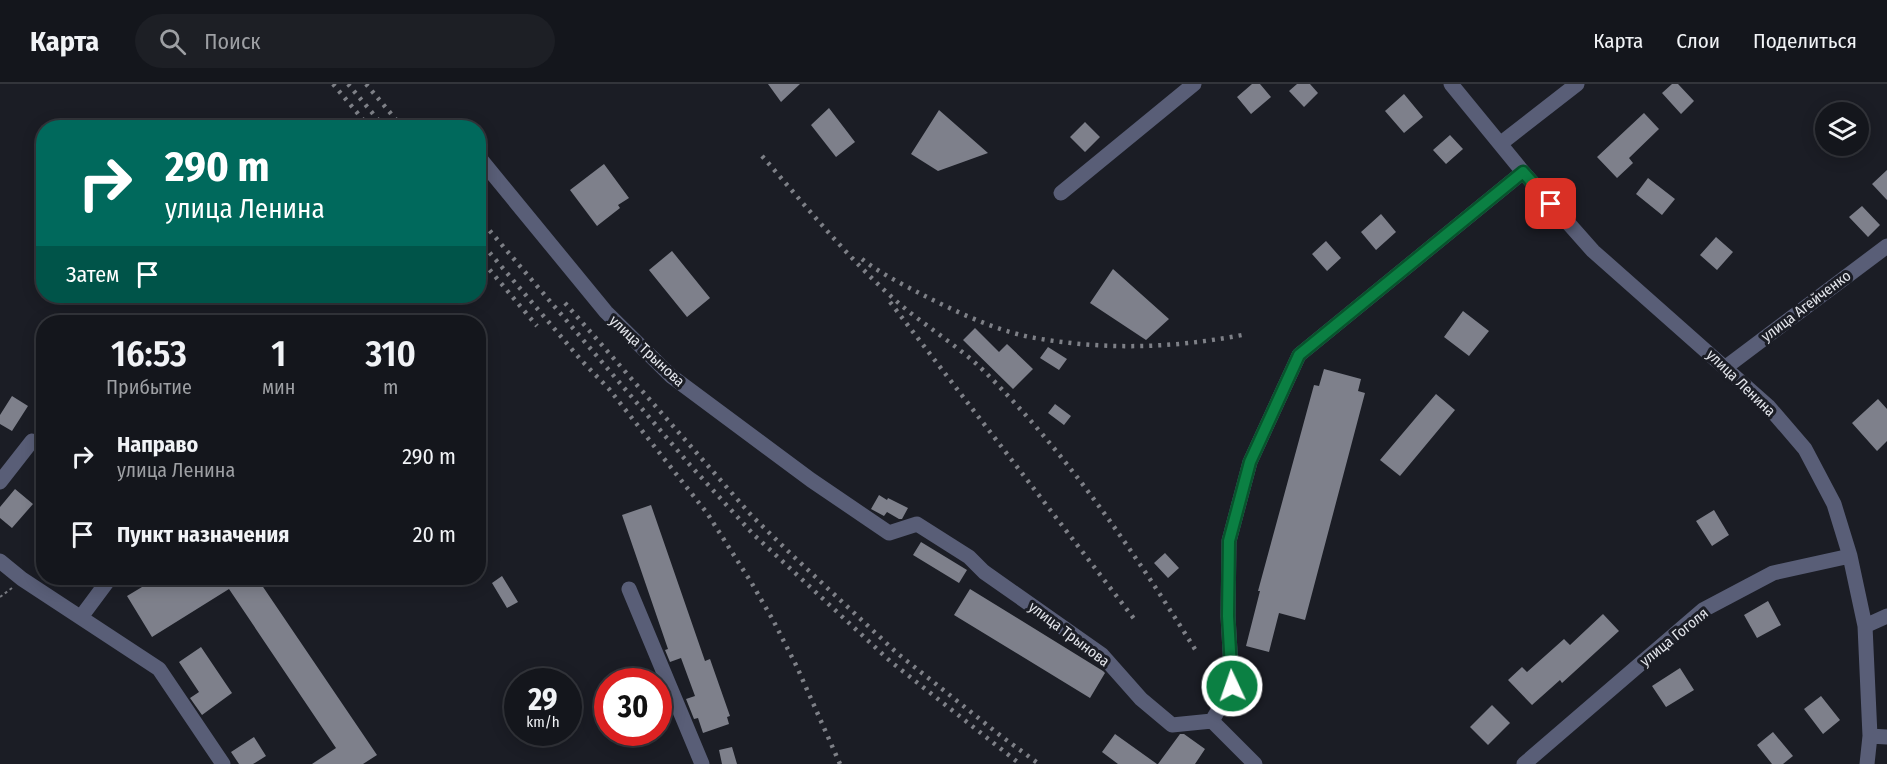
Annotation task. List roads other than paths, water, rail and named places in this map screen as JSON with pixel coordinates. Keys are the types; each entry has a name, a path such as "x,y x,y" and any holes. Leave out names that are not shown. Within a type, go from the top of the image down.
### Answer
{"street":[{"path":"1061,193 1194,84"},
{"name":"улица Ленина","path":"1451,84 1523,172 1593,251 1768,406 1805,449 1834,504 1850,556 1864,626 1870,736 1867,764"},
{"path":"1500,144 1577,84"},
{"name":"улица Трынова","path":"486,166 606,312 670,376 811,480 889,533 918,524 969,557 984,572 1102,655 1141,699 1172,725 1212,721"},
{"path":"1254,764 1212,721 1232,686 1228,616 1229,541 1250,462 1299,355 1523,172"},
{"name":"улица Агейченко","path":"1726,367 1887,246"},
{"path":"0,482 32,441"},
{"name":"улица Гоголя","path":"1524,764 1703,610 1773,573 1850,556"},
{"path":"0,561 22,579 159,669 222,764"},
{"path":"81,617 105,585"},
{"path":"629,589 702,764"},
{"path":"1864,626 1887,616"},
{"path":"1870,736 1887,737"}],"railway":[{"path":"333,84 363,120"},
{"path":"348,84 378,120"},
{"path":"366,84 396,120"},
{"path":"762,156 826,230 876,283 978,365 1048,441 1127,545 1198,654"},
{"path":"486,226 690,465 753,534 890,661 1020,764"},
{"path":"486,248 581,360 609,389 707,513 773,620 797,667 840,764"},
{"path":"862,259 877,270 925,296 996,328 1026,336 1066,343 1142,346 1191,343 1242,335"},
{"path":"486,265 537,326"},
{"path":"890,302 1135,620"},
{"path":"565,303 752,516 792,555 897,653 1039,764"}]}
